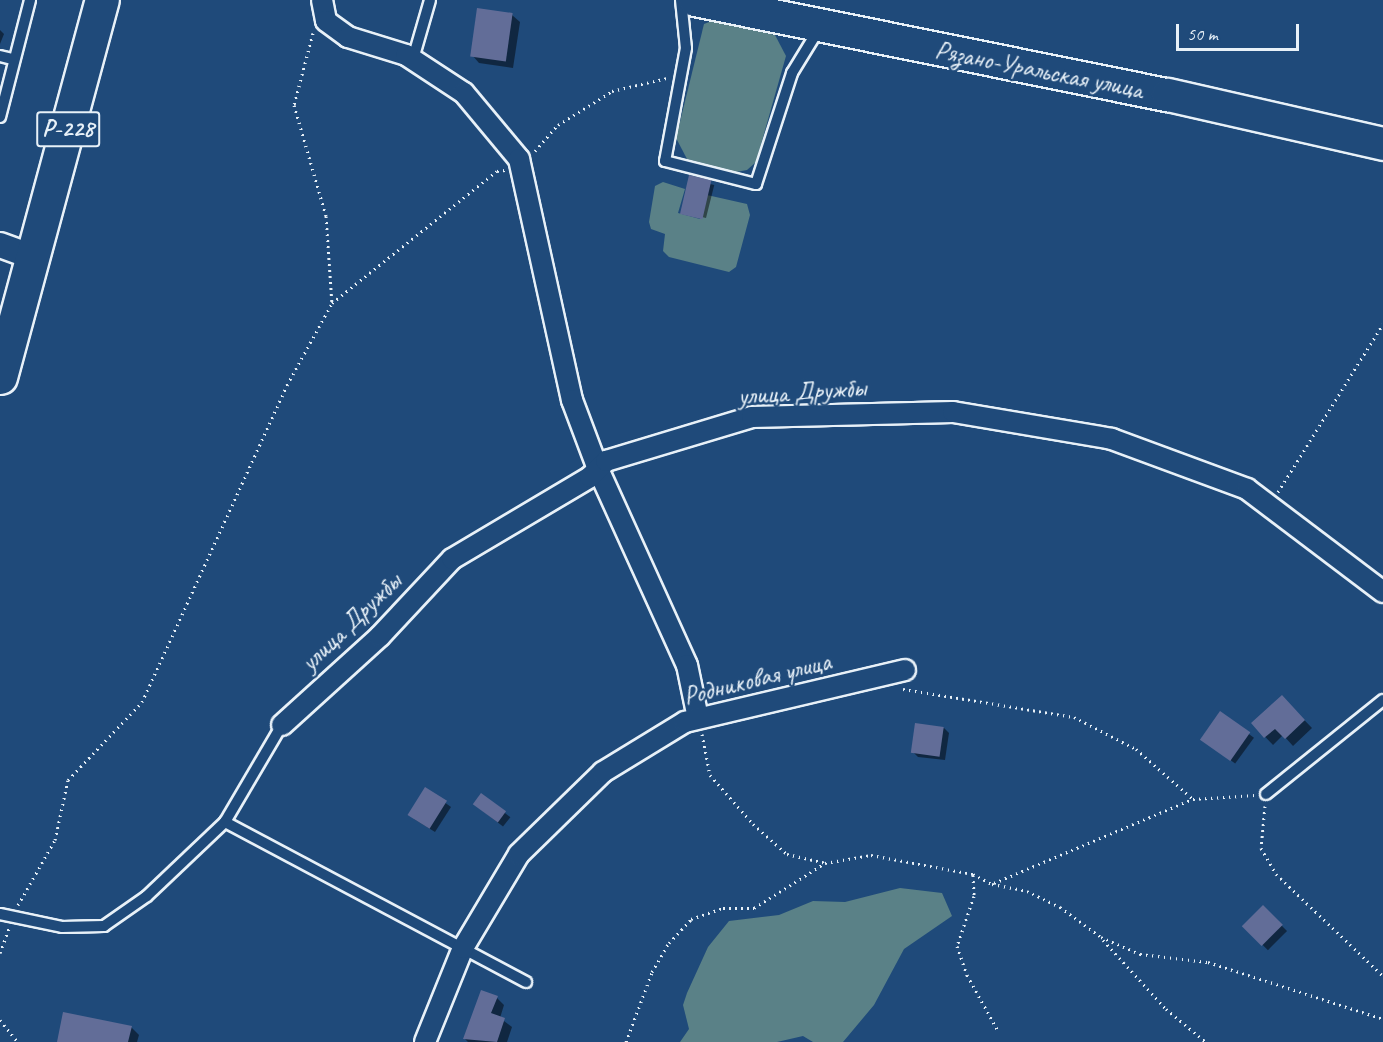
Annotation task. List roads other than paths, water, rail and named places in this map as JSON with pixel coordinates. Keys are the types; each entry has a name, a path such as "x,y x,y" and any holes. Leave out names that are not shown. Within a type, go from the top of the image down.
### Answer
{"highway":[{"name":"Р-228","path":"0,377 102,0"}],"main road":[{"name":"Рязано-Уральская улица","path":"694,0 820,28 1168,95 1383,144"}],"street":[{"path":"321,3 326,21 348,37 413,59 464,93 519,159 572,400 598,469 687,665 698,718"},
{"path":"0,246 33,257"},
{"name":"улица Дружбы","path":"282,725 380,636 452,559 598,469 606,461 752,417 953,412 1112,439 1247,489 1383,592"},
{"name":"Родниковая улица","path":"424,1042 463,948 527,846 603,772 698,718 904,670"}],"lane":[{"path":"0,117 12,59 30,0"},
{"path":"413,59 430,0"},
{"path":"681,0 686,48 664,161 756,184 792,73 820,28"},
{"path":"0,56 12,59"},
{"path":"1266,794 1383,700"},
{"path":"0,914 62,927 104,926 147,896 225,822 282,725"},
{"path":"225,822 526,981"}]}
